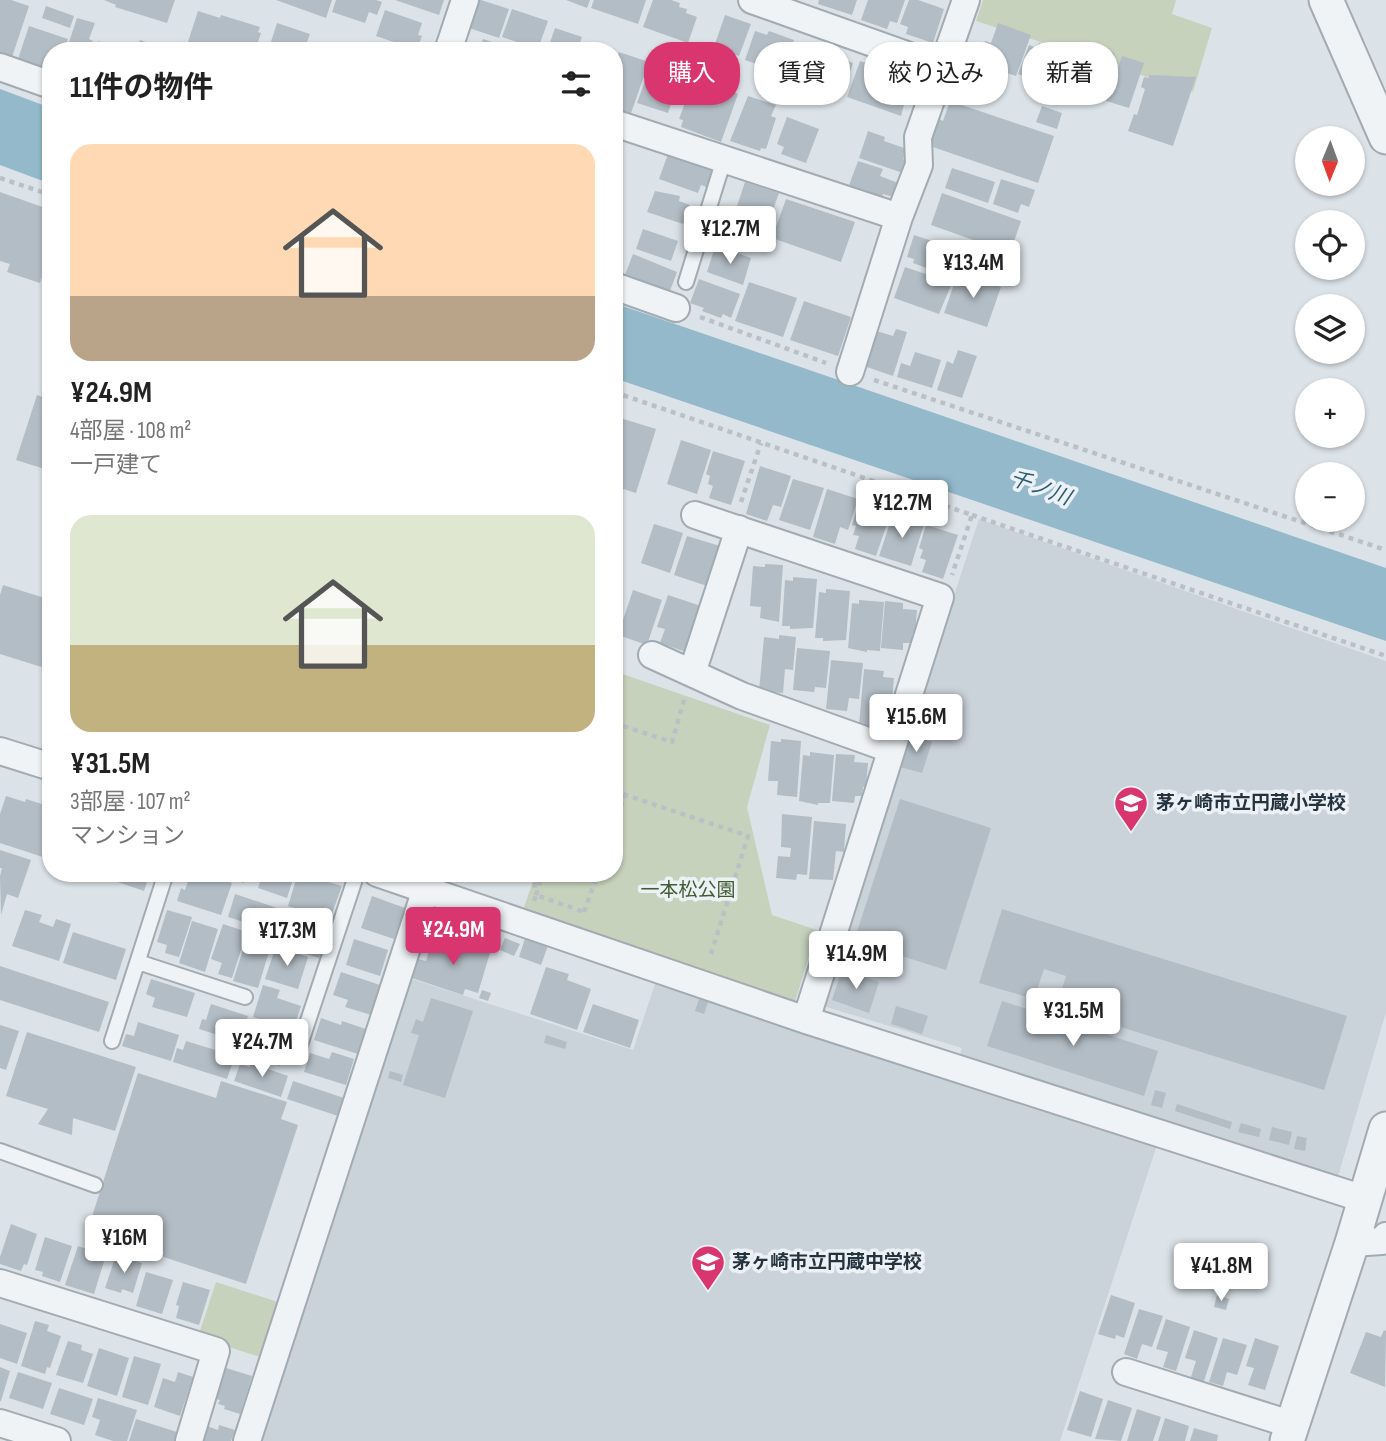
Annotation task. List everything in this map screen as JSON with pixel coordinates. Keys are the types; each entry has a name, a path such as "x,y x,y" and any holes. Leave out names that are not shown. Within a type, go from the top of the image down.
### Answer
{"street":[{"path":"451,42 465,0"},
{"path":"752,0 870,42"},
{"path":"952,42 966,0"},
{"path":"1326,0 1386,136"},
{"path":"0,67 42,82"},
{"path":"850,372 899,217 919,165 918,137 930,105"},
{"path":"623,126 899,217"},
{"path":"623,289 676,308"},
{"path":"695,514 940,597 806,1020"},
{"path":"692,673 736,528"},
{"path":"652,655 742,696 890,749"},
{"path":"0,751 42,765"},
{"path":"405,882 806,1020 1364,1199"},
{"path":"247,1441 426,889"},
{"path":"1126,1372 1290,1433 1352,1244 1386,1129"},
{"path":"1352,1244 1382,1241 1386,1236"},
{"path":"0,1283 216,1352 189,1441"},
{"path":"0,1423 57,1441"}],"lane":[{"path":"686,282 724,159"},
{"path":"112,1041 163,882"},
{"path":"300,1045 354,882"},
{"path":"138,962 245,996"},
{"path":"0,1151 95,1185"}],"path":[{"path":"0,178 42,192"},
{"path":"676,308 850,372 1386,550"},
{"path":"623,395 1386,656"},
{"path":"736,528 761,443"},
{"path":"940,597 947,589 972,515"},
{"path":"623,726 672,742 692,673"},
{"path":"623,801 625,795 748,836 710,957"},
{"path":"534,882 536,895 540,882"},
{"path":"584,912 595,882"}],"shaded area":[{"name":"茅ヶ崎市立円蔵小学校","path":"979,519 1386,661 1386,1012 1337,1180 959,1058 962,1048 820,1005"},
{"name":"茅ヶ崎市立円蔵中学校","path":"412,979 633,1050 656,981 1158,1142 1060,1441 256,1441"}],"green space":[{"path":"983,0 1176,0 1172,14 1212,28 1193,92 1118,67 1118,42 1040,42 976,21"},
{"name":"一本松公園","path":"623,674 770,725 747,807 772,915 817,930 793,1008 522,913 533,882 623,882"},
{"path":"216,1282 278,1302 260,1357 198,1337"}],"water":[{"path":"0,89 42,105 42,181 0,165"},
{"name":"千ノ川","path":"623,306 1386,568 1386,641 623,381"}],"building":[{"path":"0,0 11,0 29,6 10,63 0,60"},
{"path":"104,0 175,0 167,23 115,7 116,5"},
{"path":"276,0 332,0 326,18"},
{"path":"336,0 382,2 377,15 369,12 365,23 332,12"},
{"path":"395,0 444,0 439,15"},
{"path":"471,0 481,0 509,9 499,38 460,25"},
{"path":"566,0 590,0 587,8"},
{"path":"594,0 646,0 638,24 591,8"},
{"path":"653,0 680,3 679,7 687,9 686,13 697,17 688,42 643,27"},
{"path":"819,0 857,0 852,15 818,4"},
{"path":"868,0 905,0 897,23 890,21 887,29 861,20"},
{"path":"909,0 918,0 944,9 933,42 906,34 908,27 900,24"},
{"path":"46,6 74,16 70,28 42,18"},
{"path":"512,9 548,21 540,42 517,42 502,37"},
{"path":"385,10 422,23 418,35 422,36 420,42 394,42 376,36"},
{"path":"198,11 260,27 258,32 261,33 258,42 188,42"},
{"path":"725,15 751,24 740,53 740,42 716,42"},
{"path":"77,18 95,23 89,39 93,42 69,42"},
{"path":"277,23 310,34 307,42 271,42"},
{"path":"998,23 1031,35 1028,42 1022,42 1022,60 1016,76 1008,73 1008,42 991,42"},
{"path":"29,26 68,39 67,42 42,42 42,77 15,68"},
{"path":"555,28 582,37 580,42 550,42"},
{"path":"755,31 767,35 769,31 794,40 754,42 754,63 745,60"},
{"path":"623,53 644,60 644,76 631,113 623,111"},
{"path":"1122,56 1144,63 1129,108 1118,105 1118,67"},
{"path":"860,61 864,62 864,103 850,98 850,89"},
{"path":"1149,75 1196,77 1173,146 1128,131 1134,114 1137,115 1145,89 1141,87 1144,77 1149,78"},
{"path":"644,83 644,105 671,105 668,113 637,103"},
{"path":"748,96 754,98 754,105 776,105 771,116 776,118 766,149 761,148 760,151 730,141"},
{"path":"684,105 734,105 721,142 681,127 683,120 679,119"},
{"path":"870,105 904,105 901,116"},
{"path":"949,105 962,105 1054,136 1038,183 930,146 939,119 943,121"},
{"path":"1042,106 1062,113 1057,129 1036,122"},
{"path":"787,117 819,129 806,163 781,154 784,147 777,144"},
{"path":"868,131 885,137 884,141 907,149 903,159 907,161 903,173 859,158"},
{"path":"668,154 715,170 709,188 701,185 698,193 659,179"},
{"path":"858,161 883,169 880,176 898,183 893,197 883,194 881,199 848,188"},
{"path":"952,168 995,182 988,203 945,188"},
{"path":"1001,179 1035,190 1029,207 1021,204 1018,213 993,204"},
{"path":"745,182 779,193 770,218 737,206"},
{"path":"655,191 680,196 679,201 690,205 683,224 647,212"},
{"path":"0,192 42,207 40,283 7,272 10,264 0,261"},
{"path":"942,193 1021,221 1010,253 931,225"},
{"path":"786,199 855,222 841,262 772,238"},
{"path":"723,214 766,228 758,251 715,236"},
{"path":"643,229 678,241 671,261 636,249"},
{"path":"914,235 953,248 946,270 931,265 929,269 913,263 914,259 907,257"},
{"path":"714,250 728,254 729,250 751,258 743,285 707,272"},
{"path":"633,254 677,272 667,299 623,283"},
{"path":"905,267 952,283 939,314 894,298"},
{"path":"958,273 1001,287 987,327 944,313"},
{"path":"699,279 740,294 731,318 723,314 721,318 690,303"},
{"path":"749,282 797,298 783,337 735,321"},
{"path":"804,301 851,317 838,356 790,340"},
{"path":"896,329 907,332 893,376 861,365 873,330 893,336"},
{"path":"958,350 977,356 962,398 937,390 947,361 953,364"},
{"path":"915,352 941,360 932,388 897,377 901,363 910,366"},
{"path":"37,395 42,397 42,468 16,460"},
{"path":"623,419 656,429 636,493 623,489"},
{"path":"681,440 711,450 697,494 667,484"},
{"path":"713,451 745,461 731,505 709,498 713,486 708,484 710,476 706,474"},
{"path":"760,466 791,476 781,507 773,505 767,521 746,514"},
{"path":"793,479 824,488 810,530 779,520"},
{"path":"827,489 858,499 848,530 840,527 835,544 813,537"},
{"path":"859,502 891,512 876,556 855,549 859,536 853,535 856,526 852,525"},
{"path":"893,514 924,524 911,566 879,556"},
{"path":"654,524 683,533 670,573 641,563"},
{"path":"926,525 958,535 943,579 922,572 926,560 920,558 923,550 919,548"},
{"path":"687,536 720,546 707,586 674,575"},
{"path":"765,564 783,565 779,622 760,618 761,607 750,606 753,566 765,567"},
{"path":"793,577 817,579 813,628 790,629 790,626 782,626 785,580 793,581"},
{"path":"3,585 42,597 42,667 0,654 0,595"},
{"path":"826,589 850,591 846,640 823,641 823,638 815,638 819,592 826,593"},
{"path":"633,590 662,600 647,645 623,637 623,620"},
{"path":"668,595 701,606 686,652 660,643 665,629 657,627"},
{"path":"859,600 884,602 880,651 867,652 848,648 852,603 859,604"},
{"path":"885,601 903,603 903,609 917,610 912,643 903,643 903,650 881,648"},
{"path":"779,635 796,637 793,670 785,669 783,693 759,691 764,637 779,639"},
{"path":"797,648 830,651 826,688 815,687 814,692 793,690"},
{"path":"831,660 863,663 859,699 849,698 847,711 826,709"},
{"path":"864,669 884,671 883,677 894,678 892,699 883,698 881,727 859,725"},
{"path":"933,702 953,708 944,738 924,732"},
{"path":"911,735 932,742 922,773 900,767"},
{"path":"781,739 801,741 797,797 777,795 778,781 768,781 771,741 781,742"},
{"path":"810,752 834,755 830,803 818,805 799,801 803,755 810,756"},
{"path":"836,754 855,755 854,762 868,763 866,787 863,787 862,796 855,796 854,803 832,801"},
{"path":"6,796 42,804 42,857 0,843 0,814"},
{"path":"900,799 991,828 946,970 854,941"},
{"path":"782,814 812,817 807,875 797,874 796,880 776,878 778,856 790,857 791,848 781,847"},
{"path":"814,821 846,824 844,852 836,851 833,880 809,879"},
{"path":"0,850 31,860 18,898 7,894 1,915 2,868"},
{"path":"118,882 147,882 144,891"},
{"path":"188,882 232,883 221,915 177,901 181,888 185,890"},
{"path":"260,882 292,882 287,898 258,888"},
{"path":"295,882 328,882 342,886 330,919 288,906"},
{"path":"235,894 283,910 276,932 228,917"},
{"path":"372,896 405,908 394,939 361,928"},
{"path":"1002,909 1347,1016 1324,1090 1056,1007 1066,976 1044,969 1034,999 979,983"},
{"path":"25,910 42,915 39,922 53,927 56,919 71,924 59,961 12,946"},
{"path":"167,910 192,917 179,957 165,953 167,945 157,942"},
{"path":"284,916 328,930 319,958 275,944"},
{"path":"192,921 218,929 205,972 179,963"},
{"path":"223,924 247,932 232,978 218,974 222,963 211,959"},
{"path":"73,932 126,949 116,980 63,963"},
{"path":"527,932 550,940 541,965 519,957"},
{"path":"247,937 271,945 258,988 233,981"},
{"path":"442,938 490,953 478,993 465,989 463,995 412,978 418,959 426,961 431,944 440,946"},
{"path":"505,938 520,944 514,956 500,950"},
{"path":"354,939 388,950 380,976 346,965"},
{"path":"276,946 308,957 298,989 265,979"},
{"path":"0,966 109,1002 99,1032 0,1000"},
{"path":"546,967 569,974 567,980 591,989 577,1030 530,1014"},
{"path":"842,970 879,982 869,1013 832,1000"},
{"path":"341,972 380,985 371,1015 345,1007 348,1000 333,995"},
{"path":"151,979 195,993 187,1017 152,1007 155,998 146,994"},
{"path":"263,985 280,990 277,998 301,1006 293,1030 253,1017"},
{"path":"482,990 491,993 488,1001 479,998"},
{"path":"431,998 473,1011 445,1098 403,1085 419,1035 411,1033 416,1019 423,1022"},
{"path":"699,999 708,1002 704,1014 695,1011"},
{"path":"1002,1001 1158,1051 1144,1096 987,1046"},
{"path":"211,1004 248,1016 240,1042 199,1029 202,1019 206,1020"},
{"path":"593,1004 639,1020 630,1048 583,1032"},
{"path":"896,1006 928,1016 922,1034 891,1024"},
{"path":"321,1018 366,1029 358,1054 314,1040"},
{"path":"138,1022 179,1035 171,1061 122,1046 126,1034 134,1036"},
{"path":"249,1024 275,1032 272,1040 287,1045 280,1066 240,1053"},
{"path":"0,1025 19,1031 6,1070 0,1068"},
{"path":"27,1032 136,1067 115,1131 73,1118 72,1135 38,1124 48,1109 6,1096"},
{"path":"546,1035 567,1042 565,1049 544,1043"},
{"path":"186,1041 235,1056 227,1079 173,1062 177,1048 183,1050"},
{"path":"332,1052 354,1059 346,1085 304,1072 310,1053 329,1059"},
{"path":"251,1063 288,1076 281,1097 234,1081 240,1064 250,1067"},
{"path":"390,1071 403,1075 401,1082 388,1078"},
{"path":"138,1073 216,1098 221,1081 287,1102 281,1119 298,1125 246,1284 87,1232"},
{"path":"293,1081 344,1098 338,1116 287,1099"},
{"path":"1155,1090 1166,1093 1162,1108 1151,1105"},
{"path":"1177,1104 1232,1122 1230,1129 1175,1111"},
{"path":"1241,1123 1261,1129 1259,1137 1238,1132"},
{"path":"1272,1127 1292,1132 1289,1145 1269,1140"},
{"path":"1297,1136 1307,1138 1305,1151 1294,1149"},
{"path":"11,1224 37,1234 27,1265 24,1264 21,1271 0,1264"},
{"path":"45,1237 72,1246 60,1282 42,1276 43,1272 35,1270"},
{"path":"78,1246 106,1255 94,1294 65,1285"},
{"path":"116,1255 142,1263 133,1293 122,1289 121,1293 105,1288"},
{"path":"146,1272 173,1280 162,1314 136,1306"},
{"path":"183,1282 210,1290 199,1325 176,1318 179,1306 176,1305"},
{"path":"1111,1295 1135,1303 1124,1338 1116,1335 1115,1339 1098,1334"},
{"path":"1217,1295 1229,1299 1226,1310 1214,1307"},
{"path":"1139,1309 1163,1316 1152,1347 1142,1344 1137,1359 1124,1354"},
{"path":"1166,1319 1190,1327 1176,1371 1163,1367 1168,1352 1156,1349"},
{"path":"35,1321 49,1325 47,1331 61,1336 50,1368 47,1367 45,1374 21,1366"},
{"path":"0,1324 27,1333 17,1364 0,1358"},
{"path":"1194,1330 1218,1338 1203,1384 1190,1380 1196,1361 1185,1358"},
{"path":"1384,1330 1385,1387 1350,1373 1366,1332 1381,1337"},
{"path":"1223,1338 1247,1345 1237,1375 1227,1372 1223,1386 1209,1382"},
{"path":"1255,1338 1279,1346 1265,1390 1248,1385 1254,1368 1246,1366"},
{"path":"68,1341 82,1345 81,1350 93,1354 83,1383 56,1375"},
{"path":"99,1348 129,1358 117,1396 87,1386"},
{"path":"134,1356 161,1364 148,1405 122,1397"},
{"path":"0,1367 10,1371 1,1401 0,1401"},
{"path":"226,1368 252,1376 240,1414 224,1409 225,1406 218,1404 220,1400 216,1399"},
{"path":"18,1372 52,1383 43,1409 9,1398"},
{"path":"178,1372 193,1377 180,1416 154,1407 163,1378 175,1382"},
{"path":"59,1388 93,1399 84,1425 50,1414"},
{"path":"1080,1391 1103,1399 1091,1437 1067,1430"},
{"path":"98,1398 137,1410 127,1441 113,1441 95,1435 100,1420 92,1417"},
{"path":"1108,1400 1132,1408 1121,1441 1095,1439"},
{"path":"1137,1409 1161,1417 1153,1441 1127,1441"},
{"path":"1165,1418 1189,1426 1185,1441 1158,1441"},
{"path":"136,1419 177,1432 174,1441 129,1441"},
{"path":"219,1425 235,1430 231,1441 202,1441 207,1426 218,1430"},
{"path":"1194,1428 1218,1435 1217,1441 1190,1441"}],"place":[{"name":"茅ヶ崎市立円蔵小学校","path":"1131,833"},
{"name":"茅ヶ崎市立円蔵中学校","path":"708,1292"}]}
